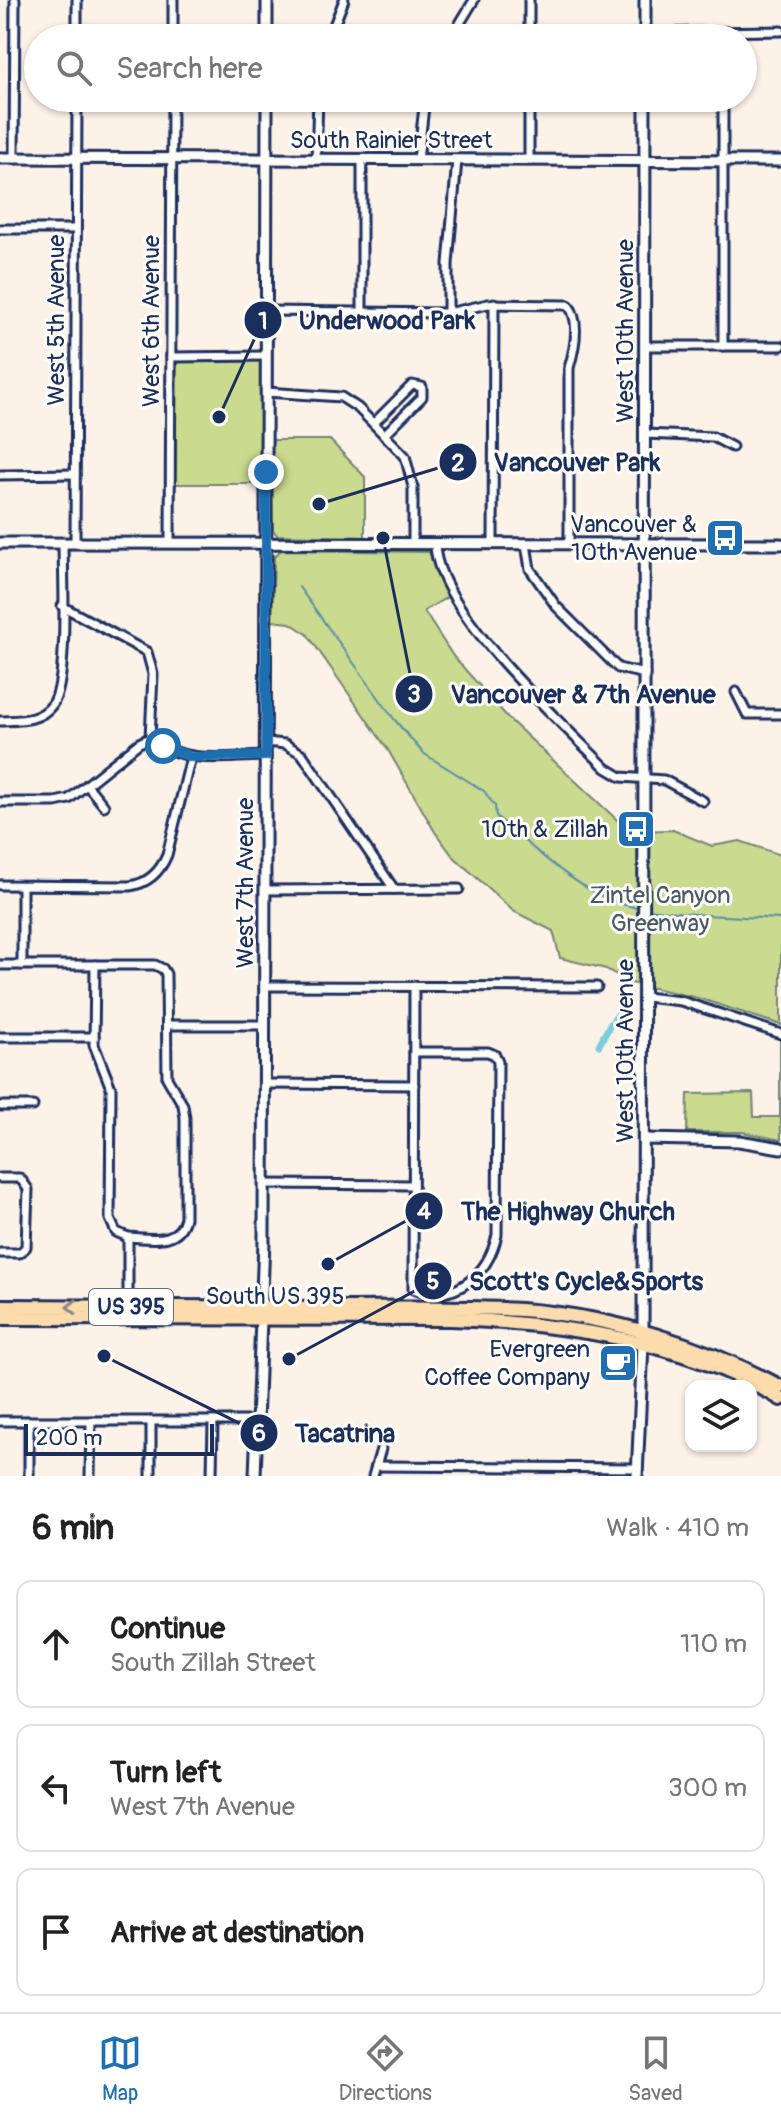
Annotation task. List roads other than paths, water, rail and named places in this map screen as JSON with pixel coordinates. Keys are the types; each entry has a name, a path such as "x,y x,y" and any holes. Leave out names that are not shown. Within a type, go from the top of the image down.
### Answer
{"highway":[{"name":"South US 395","path":"0,1306 522,1322 643,1338"},
{"name":"South US 395","path":"0,1318 262,1312"},
{"name":"US 395","path":"643,1338 712,1355 781,1387"},
{"name":"US 395","path":"643,1338 719,1368 781,1399"}],"street":[{"path":"14,158 15,0"},
{"path":"77,0 77,24"},
{"path":"173,0 173,24"},
{"path":"267,0 267,24"},
{"path":"335,24 344,0"},
{"path":"459,24 474,0"},
{"path":"529,0 529,24"},
{"path":"645,0 645,24"},
{"path":"757,33 781,31"},
{"name":"West 5th Avenue","path":"75,543 77,112"},
{"name":"West 6th Avenue","path":"170,543 172,112"},
{"name":"West 7th Avenue","path":"255,1476 264,1184 267,112"},
{"path":"316,160 318,112"},
{"path":"418,160 422,112"},
{"path":"529,112 529,160"},
{"name":"West 10th Avenue","path":"638,1472 643,1338 645,997 645,112"},
{"path":"723,112 723,346"},
{"name":"South Rainier Street","path":"0,158 781,161"},
{"path":"362,160 362,312"},
{"path":"448,313 448,255 457,160"},
{"path":"0,229 76,229"},
{"path":"266,311 448,313 494,303 565,304 571,308 574,315 574,351 569,368 569,544"},
{"path":"493,544 494,303"},
{"path":"645,346 781,346"},
{"path":"171,357 266,356"},
{"path":"374,423 412,385 422,387 422,397 384,435"},
{"path":"266,392 341,397 374,423 405,456 410,469 413,544"},
{"path":"645,434 713,437 732,447"},
{"path":"0,475 75,474"},
{"path":"0,543 781,544"},
{"path":"0,721 36,717 53,704 60,690 63,543"},
{"path":"435,544 436,559 454,596 496,656 606,768 621,777 664,780 703,801"},
{"path":"526,544 530,569 556,606 618,668 645,674"},
{"path":"62,606 147,652 153,674 150,738"},
{"path":"736,692 747,714 781,714"},
{"path":"150,738 191,757 266,756"},
{"path":"0,802 63,801 75,796 139,743 150,738"},
{"path":"266,742 285,744 302,754 394,889"},
{"path":"0,885 130,886 155,875 167,855 191,757"},
{"path":"87,785 104,806"},
{"path":"22,886 22,965"},
{"path":"265,890 459,889"},
{"path":"0,965 22,965 95,965 155,965 163,969 167,979 167,1078 183,1105 185,1118 184,1223 176,1234 168,1238 128,1237 116,1232 110,1219 110,1082 96,1051 94,1037 95,965"},
{"path":"265,986 597,987"},
{"path":"414,986 413,1289 442,1294 460,1289 487,1261 494,1246 497,1222 498,1062 495,1055 488,1052 414,1052"},
{"path":"645,997 681,1001 781,1034"},
{"path":"167,1025 265,1025"},
{"path":"0,1037 94,1037"},
{"path":"264,1084 414,1085"},
{"path":"0,1106 33,1106"},
{"path":"644,1139 739,1141 781,1148"},
{"path":"0,1178 16,1177 25,1181 28,1189 27,1244 20,1253 0,1253"},
{"path":"264,1184 413,1185"},
{"path":"128,1237 128,1294"},
{"path":"0,1421 258,1421"},
{"path":"29,1421 29,1476"},
{"path":"90,1476 91,1421"},
{"path":"151,1421 151,1476"},
{"path":"212,1476 213,1421"},
{"path":"373,1476 381,1449"},
{"path":"376,1466 638,1472"}],"waterway":[{"path":"299,587 394,719 423,753 484,791 495,806 496,816 563,872 601,896 640,908"},
{"path":"647,909 781,919"},
{"path":"599,1045 627,1003"}],"place":[{"name":"Underwood Park","path":"219,417"},
{"name":"Vancouver Park","path":"319,504"},
{"name":"Vancouver & 7th Avenue","path":"383,538"},
{"name":"Vancouver & 10th Avenue","path":"725,538"},
{"name":"10th & Zillah","path":"636,829"},
{"name":"The Highway Church","path":"328,1264"},
{"name":"Tacatrina","path":"104,1356"},
{"name":"Scott's Cycle&Sports","path":"289,1359"},
{"name":"Evergreen Coffee Company","path":"618,1363"}],"park label":[{"name":"Zintel Canyon Greenway","path":"660,909"}]}
